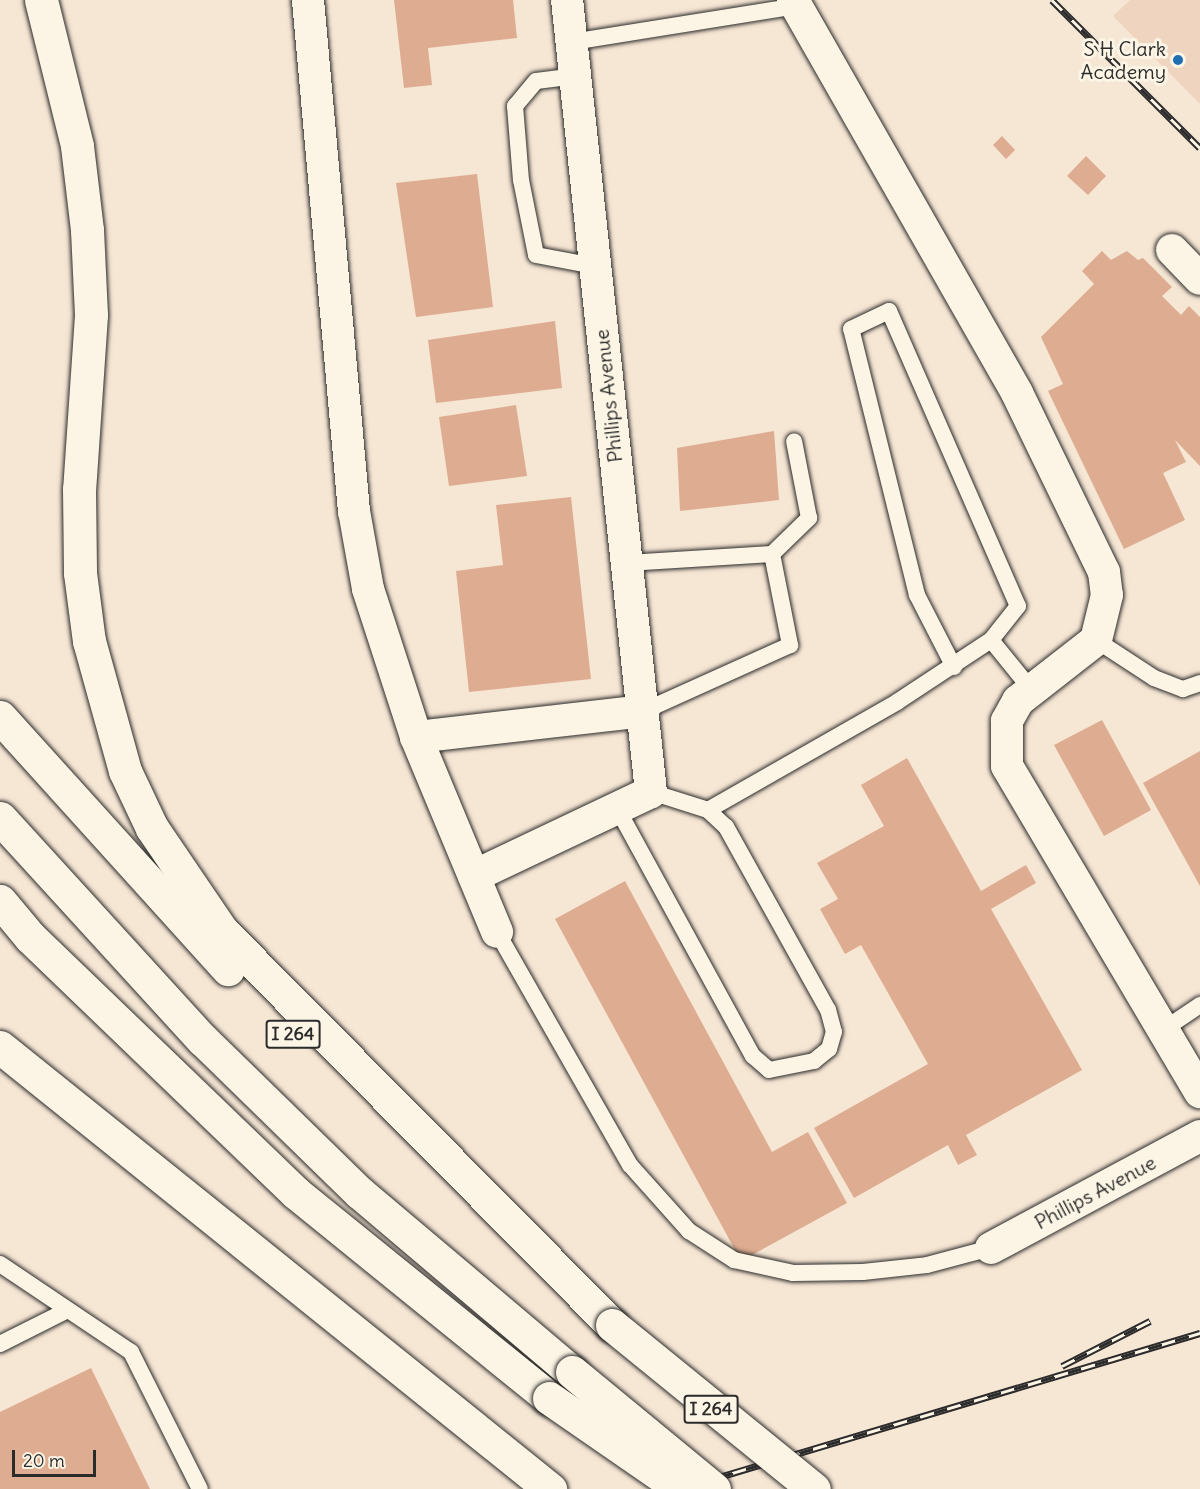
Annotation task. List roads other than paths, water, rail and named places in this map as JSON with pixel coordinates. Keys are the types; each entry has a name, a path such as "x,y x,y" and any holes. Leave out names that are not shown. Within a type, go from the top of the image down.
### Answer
{"highway":[{"path":"41,0 77,146 87,230 91,315 79,489 80,573 89,641 125,771 152,828 222,931 612,1325"},
{"name":"I 264","path":"0,717 266,1009 487,1218 612,1325 814,1489"},
{"path":"0,818 203,1040 360,1193 714,1489"},
{"path":"0,901 30,937 296,1193 549,1398 681,1489"},
{"path":"0,1047 550,1489"}],"street":[{"path":"308,0 354,511 368,589 416,737 497,932"},
{"name":"Phillips Avenue","path":"567,0 651,792"},
{"path":"795,3 1017,393 1104,572 1107,595 1096,640 1030,688 1007,722 1007,766 1200,1092"},
{"path":"1172,250 1200,279"},
{"path":"416,737 644,711"},
{"path":"474,876 651,792"},
{"name":"Phillips Avenue","path":"991,1248 1200,1136"}],"lane":[{"path":"572,42 795,3"},
{"path":"576,76 536,81 515,106 521,180 536,255 595,266"},
{"path":"708,810 954,667 991,640 1018,606 888,311 851,329 917,595 954,667"},
{"path":"627,564 772,554 809,518 794,441"},
{"path":"644,711 790,645 772,554"},
{"path":"991,640 1030,688"},
{"path":"1096,640 1154,678 1183,689 1200,683"},
{"path":"617,808 753,1056 769,1070 792,1070 829,1049 834,1032 828,1010 726,827 708,810 651,792"},
{"path":"497,932 630,1165 689,1231 734,1260 793,1273 862,1272 927,1264 991,1248"},
{"path":"1163,1030 1200,1005"},
{"path":"0,1264 131,1352 200,1489"},
{"path":"0,1344 68,1310"}],"railway":[{"path":"1052,0 1200,148"},
{"path":"1062,1366 1150,1321"},
{"path":"679,1489 1200,1333"}],"place":[{"name":"S H Clark Academy","path":"1178,60"}]}
